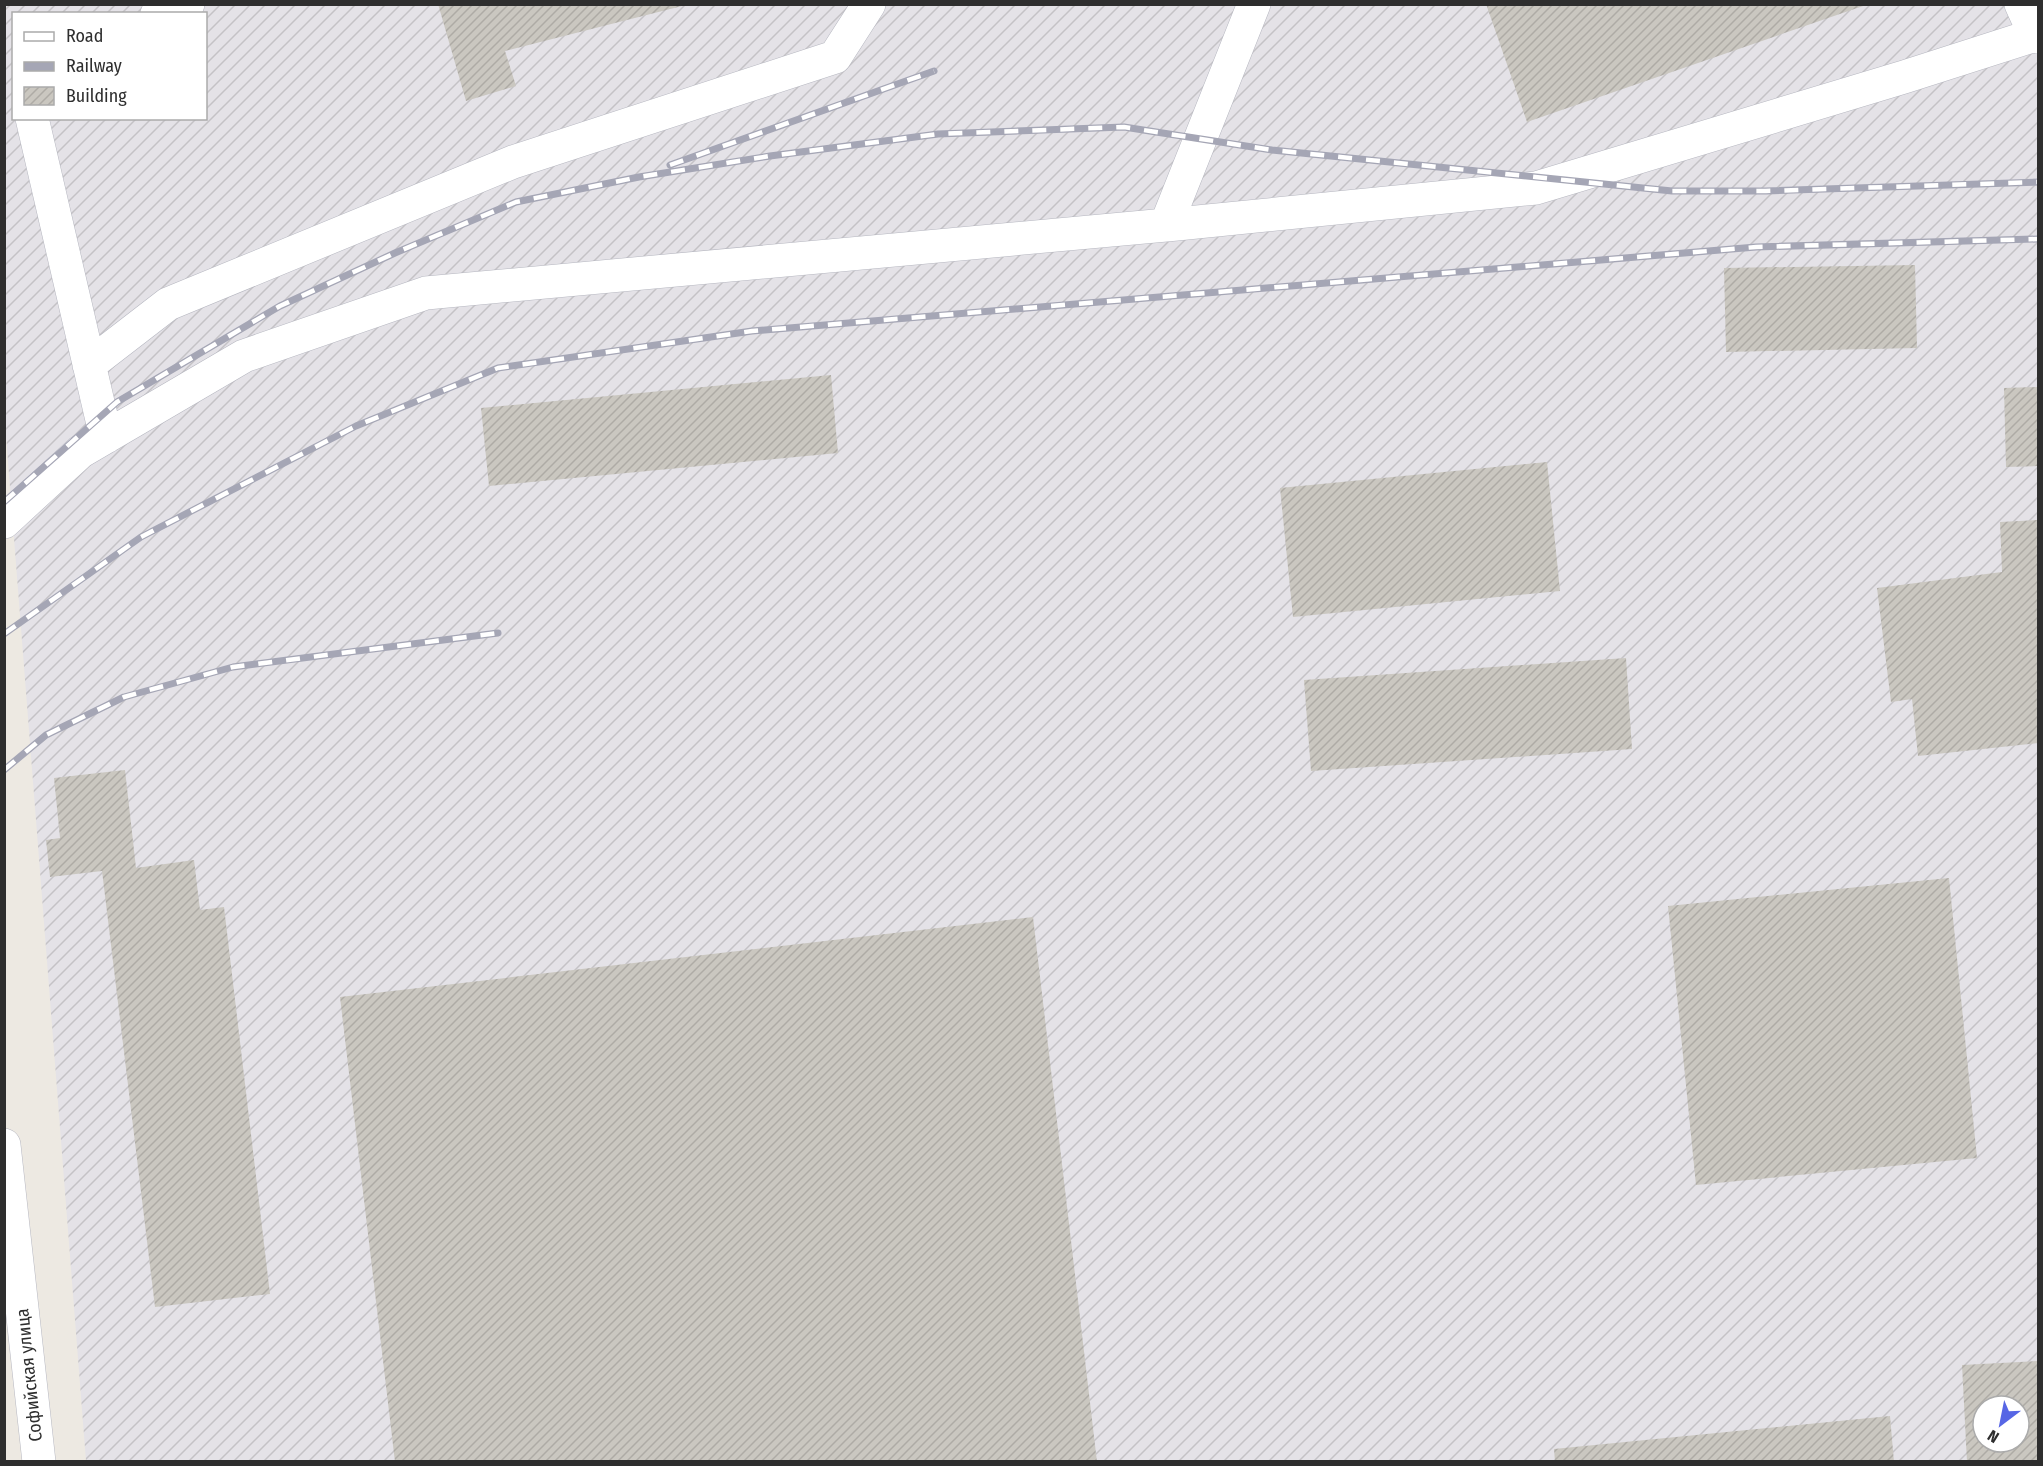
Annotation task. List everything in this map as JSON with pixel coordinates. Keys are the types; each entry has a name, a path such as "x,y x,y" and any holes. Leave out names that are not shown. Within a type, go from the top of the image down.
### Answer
{"street":[{"path":"163,12 188,4"},
{"path":"89,365 168,304 211,286 513,162 835,57 869,4"},
{"path":"1166,225 1254,4"},
{"path":"4,522 80,452 244,356 426,293 1166,225 1536,188 2037,36 2021,4"},
{"path":"32,120 106,437"},
{"name":"Софийская улица","path":"4,1145 39,1461"}],"shaded area":[{"path":"4,5 2038,5 2038,1461 86,1461 5,423"}],"building":[{"path":"438,4 686,5 505,51 516,86 466,101"},
{"path":"1486,4 1866,4 1866,5 1527,122"},
{"path":"1915,265 1917,348 1726,352 1724,268"},
{"path":"831,375 838,453 489,486 481,408"},
{"path":"2038,387 2038,466 2006,467 2004,388"},
{"path":"1547,462 1560,591 1293,617 1280,488"},
{"path":"2038,520 2038,743 1918,756 1912,699 1891,702 1877,588 2002,572 2000,522"},
{"path":"1626,658 1632,749 1311,771 1304,680"},
{"path":"125,770 136,868 194,860 200,910 224,907 270,1294 155,1307 102,871 50,877 46,840 60,838 54,778"},
{"path":"1949,878 1977,1158 1696,1185 1668,906"},
{"path":"1033,917 1097,1462 395,1462 340,997"},
{"path":"2038,1361 2038,1462 1967,1462 1962,1365"},
{"path":"1890,1416 1894,1462 1555,1462 1554,1449"}],"railway":[{"path":"670,165 934,71"},
{"path":"4,502 117,402 280,306 395,253 516,202 639,177 770,156 938,134 1124,127 1272,150 1672,191 1766,191 2038,182"},
{"path":"4,634 141,537 356,426 498,368 752,331 1756,247 2038,239"},
{"path":"4,770 46,735 124,697 233,667 498,633"}]}
